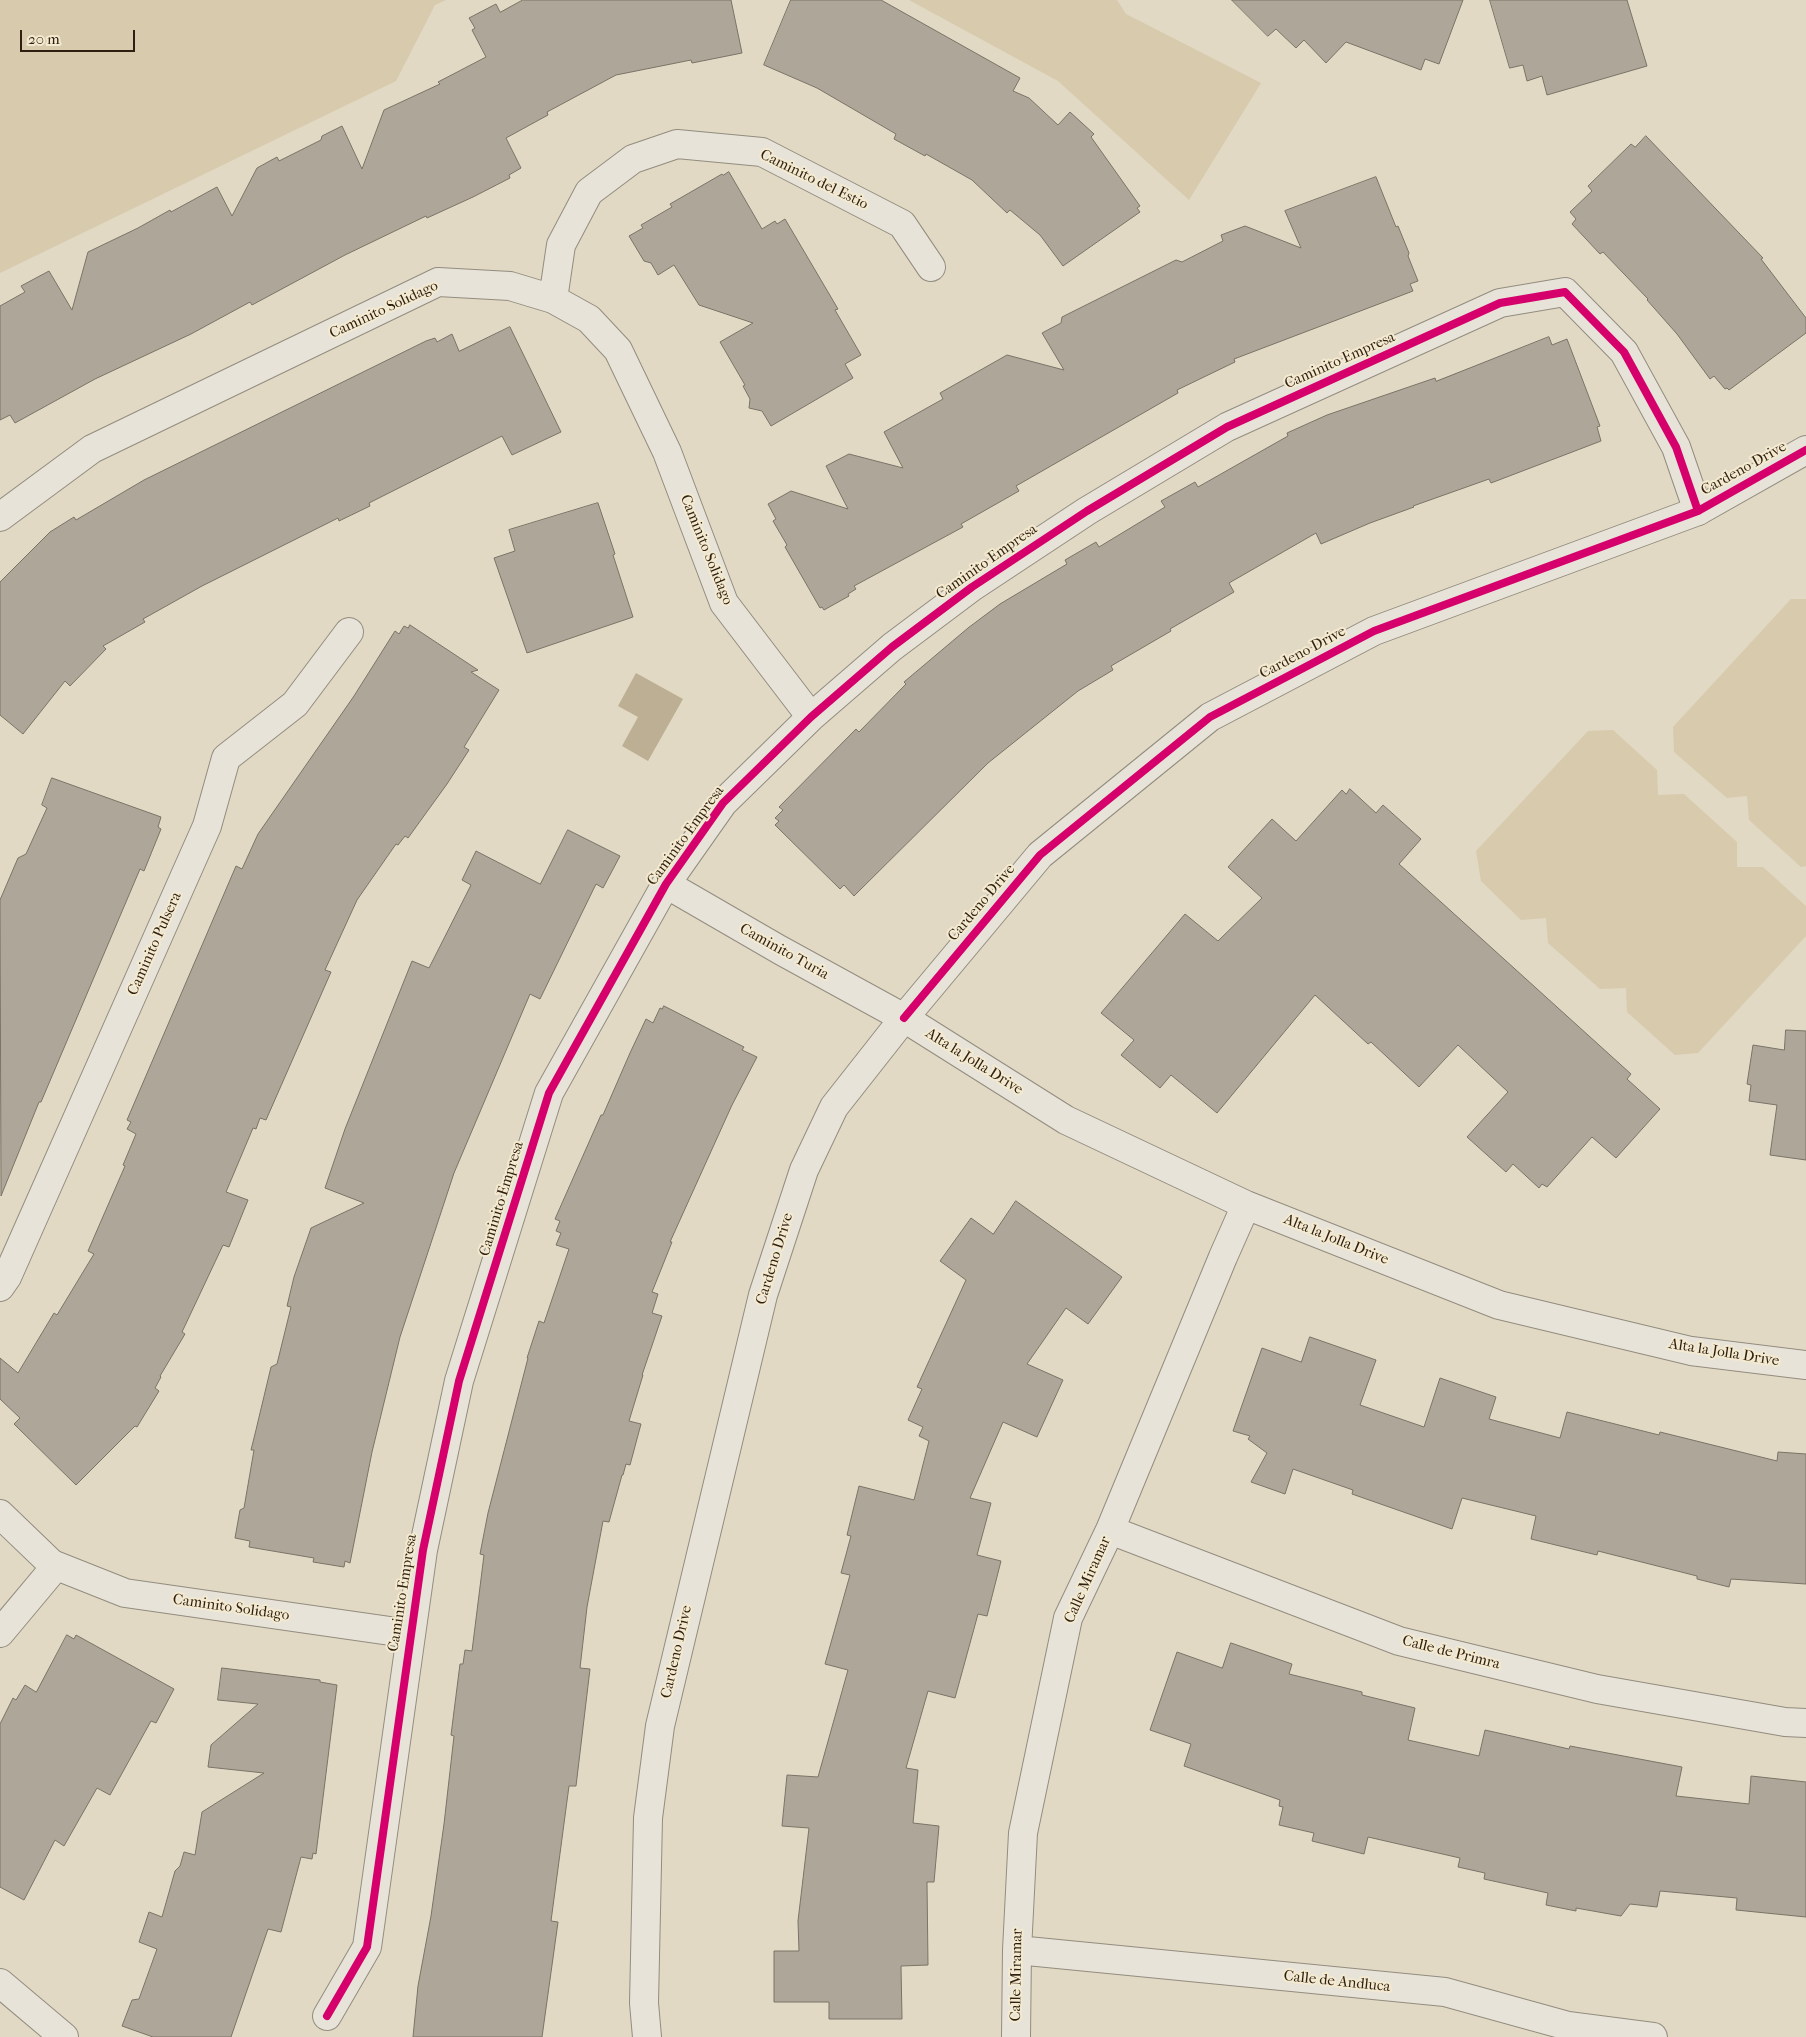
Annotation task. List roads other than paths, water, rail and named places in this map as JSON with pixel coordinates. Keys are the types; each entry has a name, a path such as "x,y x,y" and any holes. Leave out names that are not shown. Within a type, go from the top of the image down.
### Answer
{"street":[{"name":"Caminito del Estio","path":"553,299 561,245 589,192 633,159 677,144 762,152 902,224 931,267"},
{"name":"Caminito Solidago","path":"0,518 92,449 438,282 510,286 553,299 589,319 618,350 667,452 724,602 811,717"},
{"name":"Caminito Empresa","path":"327,2016 367,1947 423,1550 459,1381 549,1093 666,884 723,802 811,717 892,647 972,587 1087,511 1227,427 1500,303 1565,292 1624,352 1676,447 1698,511"},
{"name":"Cardeno Drive","path":"647,2037 644,2003 648,1818 660,1726 763,1295 804,1170 834,1107 904,1018 1040,855 1210,717 1374,631 1698,511 1806,450"},
{"name":"Caminito Pulsera","path":"0,1287 7,1277 207,826 226,758 295,704 349,632"},
{"name":"Caminito Turia","path":"666,884 780,950 904,1018"},
{"name":"Alta la Jolla Drive","path":"904,1018 1066,1120 1246,1205 1499,1305 1691,1351 1806,1365"},
{"name":"Calle Miramar","path":"1016,2037 1017,1950 1023,1833 1068,1618 1110,1530 1246,1205"},
{"name":"Caminito Solidago","path":"0,1514 52,1564 124,1593 411,1634"},
{"name":"Calle de Primra","path":"1110,1530 1400,1641 1597,1689 1785,1722 1806,1723"},
{"path":"0,1633 56,1566"},
{"name":"Calle de Andluca","path":"1017,1950 1445,1992 1568,2026 1653,2037"},
{"path":"0,1984 64,2037"}]}
